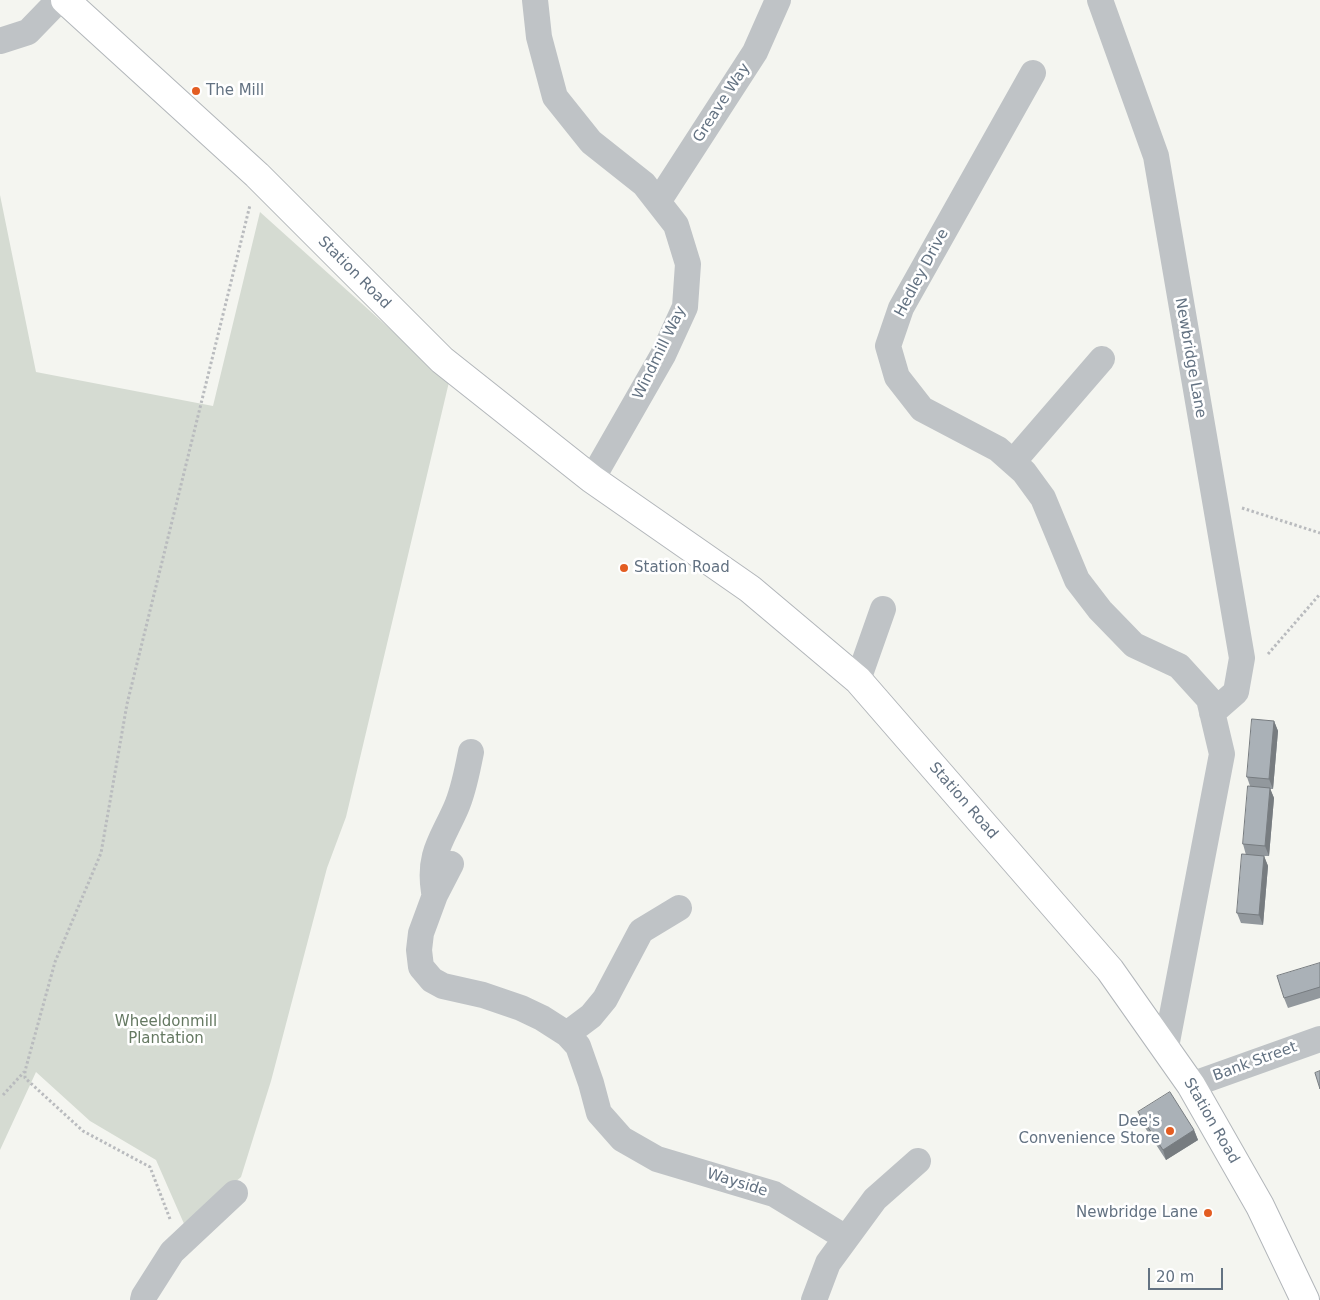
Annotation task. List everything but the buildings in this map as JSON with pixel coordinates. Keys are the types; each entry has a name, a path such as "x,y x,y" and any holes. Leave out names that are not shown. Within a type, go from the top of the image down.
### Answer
{"main road":[{"name":"Station Road","path":"65,0 257,175 442,360 592,480 750,589 858,680 1110,970 1166,1047 1191,1085 1260,1206 1305,1300"}],"street":[{"path":"0,41 28,32 59,0"},
{"name":"Windmill Way","path":"535,0 539,37 555,97 591,142 644,184 676,225 688,264 685,307 663,354 592,480"},
{"name":"Greave Way","path":"658,202 755,52 778,0"},
{"name":"Newbridge Lane","path":"1100,0 1156,156 1242,658 1236,692 1210,706"},
{"name":"Hedley Drive","path":"1033,73 901,308 888,346 897,377 922,409 998,449 1024,472 1042,498 1078,580 1100,610 1134,645 1179,666 1210,706"},
{"path":"1012,462 1102,359"},
{"path":"858,680 883,609"},
{"path":"1166,1047 1222,754 1210,706"},
{"path":"435,894 432,868 435,854 461,795 471,752"},
{"path":"451,864 435,894 421,933 419,950 421,967 432,980 443,986 483,995 521,1008 542,1018 567,1034 591,1016 605,999 641,931 679,908"},
{"name":"Wayside","path":"567,1034 578,1046 599,1112 622,1139 657,1158 774,1194 846,1238"},
{"name":"Bank Street","path":"1191,1085 1320,1039"},
{"path":"814,1300 828,1263 875,1199 918,1161"},
{"path":"143,1300 172,1252 235,1194"}],"path":[{"path":"180,1245 150,1167 83,1131 26,1078 25,1071 55,962 101,853 126,704 257,175"},
{"path":"1214,499 1320,533"},
{"path":"1266,657 1320,594"},
{"path":"3,1096 25,1071"}],"green space":[{"name":"Wheeldonmill Plantation","path":"0,195 36,372 213,406 260,212 449,382 346,817 327,868 271,1081 241,1177 185,1226 156,1160 90,1121 36,1072 0,1150"}],"place":[{"name":"The Mill","path":"196,91"},
{"name":"Station Road","path":"624,568"},
{"name":"Dee's Convenience Store","path":"1170,1131"},
{"name":"Newbridge Lane","path":"1208,1213"}]}
